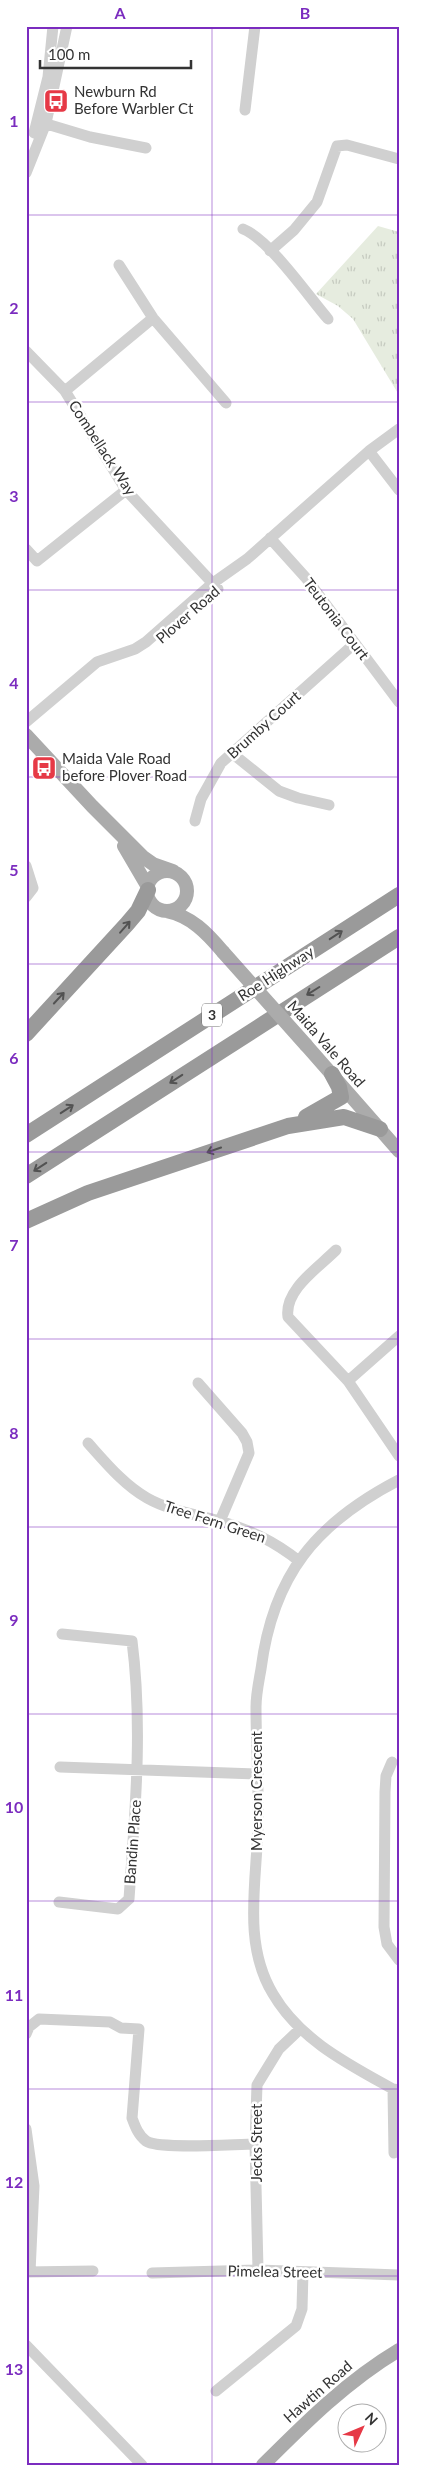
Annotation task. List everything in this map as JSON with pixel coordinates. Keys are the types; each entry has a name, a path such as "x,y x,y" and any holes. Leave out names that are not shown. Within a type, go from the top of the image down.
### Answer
{"highway":[{"path":"26,1034 138,911 148,888"},
{"name":"Roe Highway","path":"26,1135 399,895"},
{"name":"3","path":"26,1176 399,937"},
{"path":"26,1221 88,1193 288,1126 339,1099 341,1092 332,1074"},
{"path":"288,1126 344,1117 380,1130"}],"main road":[{"path":"26,734 92,806 144,857 153,864 179,874 187,886 187,893 181,905 170,910 164,910 153,905 148,888 130,854 92,806"},
{"path":"148,888 153,876 159,872 173,872"},
{"name":"Maida Vale Road","path":"187,886 194,912 209,936"},
{"name":"Maida Vale Road","path":"164,910 188,918 209,936 399,1151"},
{"name":"Hawtin Road","path":"262,2465 316,2412 378,2363 399,2350"}],"street":[{"path":"26,153 42,122 51,62 53,26"},
{"path":"26,173 68,26"},
{"path":"245,110 255,26"},
{"path":"42,122 90,137 146,148"},
{"path":"270,251 294,230 317,202 336,146 347,145 399,159"},
{"path":"243,229 251,232 270,251 328,319"},
{"path":"119,265 153,318 226,404"},
{"path":"65,391 153,318"},
{"name":"Combellack Way","path":"26,351 65,391 126,490 215,586"},
{"name":"Plover Road","path":"26,722 97,662 135,649 146,642 247,559 369,451 399,429"},
{"path":"369,451 399,490"},
{"path":"26,549 37,561 126,490"},
{"name":"Teutonia Court","path":"270,538 306,578 399,702"},
{"name":"Plover Road","path":"26,734 83,679 103,665 150,648 215,586"},
{"name":"Brumby Court","path":"195,821 201,799 212,776 221,763 354,644"},
{"path":"233,754 279,791 298,798 329,805"},
{"path":"26,866 33,888 26,897"},
{"path":"336,1250 292,1294 287,1309 288,1317 348,1380 399,1456"},
{"path":"348,1380 399,1336"},
{"path":"198,1384 242,1433 247,1442 249,1453 220,1521"},
{"name":"Tree Fern Green","path":"88,1443 124,1481 148,1499 180,1512 220,1521 269,1539 299,1561"},
{"name":"Myerson Crescent","path":"396,2090 350,2066 299,2030 272,1994 259,1964 253,1927 258,1824 256,1704 265,1636 286,1580 319,1537 343,1515 372,1494 399,1480"},
{"path":"62,1634 132,1641 135,1666 138,1770"},
{"path":"392,1762 386,1776 385,1792 384,1927 387,1944 399,1960"},
{"path":"60,1768 258,1774"},
{"name":"Bandin Place","path":"59,1902 118,1910 129,1899 138,1770"},
{"path":"26,2034 30,2020 39,2019 110,2022 121,2028 139,2029 132,2118 136,2130 146,2141 162,2145 255,2144"},
{"name":"Jecks Street","path":"258,2270 255,2144 257,2085 279,2049 299,2030"},
{"path":"394,2154 396,2090"},
{"path":"26,2129 34,2186 28,2272 93,2271"},
{"name":"Pimelea Street","path":"152,2273 258,2270 399,2275"},
{"path":"216,2391 296,2326 302,2309 303,2272"},
{"path":"26,2345 142,2465"}],"green space":[{"path":"378,226 399,232 399,395 353,319 338,306 316,294"}],"place":[{"name":"Newburn Rd Before Warbler Ct","path":"56,101"},
{"name":"Maida Vale Road before Plover Road","path":"44,768"}]}
